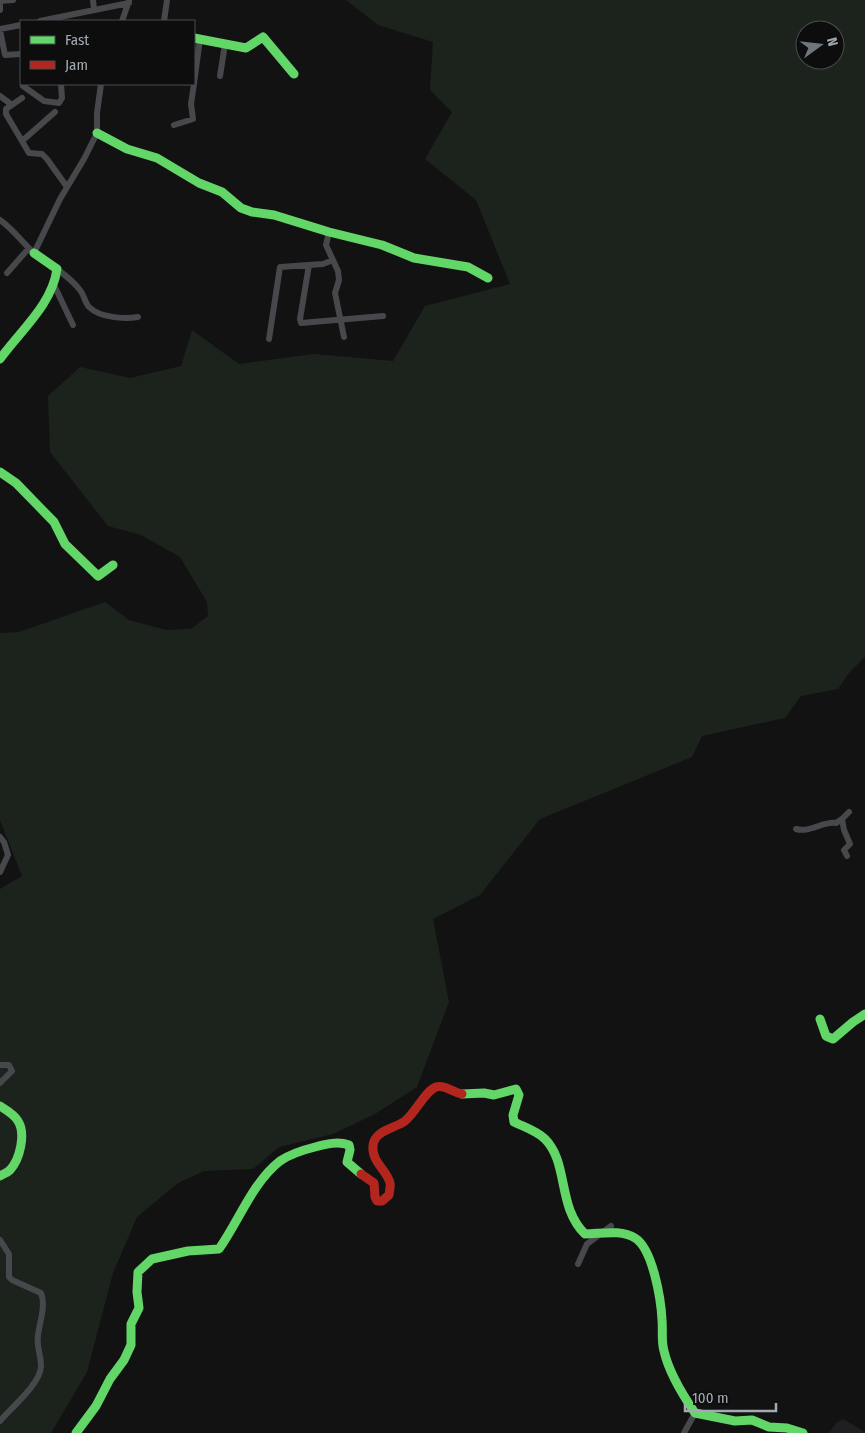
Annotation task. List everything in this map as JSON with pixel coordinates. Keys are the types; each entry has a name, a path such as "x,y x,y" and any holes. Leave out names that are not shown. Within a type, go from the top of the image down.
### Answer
{"street":[{"path":"0,10 0,1 13,0"},
{"path":"93,0 94,10"},
{"path":"164,20 167,0"},
{"path":"45,20 129,1"},
{"path":"122,20 129,1"},
{"path":"20,25 0,30 5,55 20,54"},
{"path":"195,69 197,39 246,48 264,38 294,74"},
{"path":"220,76 225,44"},
{"path":"23,86 44,101 58,103 62,98 62,85"},
{"path":"7,273 32,250 98,133 97,113 101,85"},
{"path":"174,125 194,119 191,104 194,85"},
{"path":"0,96 12,104"},
{"path":"22,98 6,109 6,114 29,153 39,152 47,159 67,187"},
{"path":"22,141 55,112"},
{"path":"98,133 127,149 157,158 200,183 222,192 241,208 382,245 414,258 468,267 488,278"},
{"path":"0,220 9,226 32,250 65,274 80,290 87,305 92,310 125,319 138,317"},
{"path":"329,232 326,245 328,253 338,271 339,280 335,293 344,337"},
{"path":"269,339 280,267 323,264 333,260"},
{"path":"309,265 301,323 383,316"},
{"path":"0,359 9,345 22,332 42,306 54,285 57,269"},
{"path":"54,285 73,325"},
{"path":"0,472 16,483 54,522 65,544 98,576 113,565"},
{"path":"796,829 802,830 829,822 836,823 849,812"},
{"path":"842,819 850,844 844,850 847,856"},
{"path":"0,837 4,842 8,855 0,872"},
{"path":"820,1019 826,1036 834,1038 857,1017 865,1014"},
{"path":"0,1065 9,1065 12,1071 0,1084"},
{"path":"76,1433 96,1406 110,1379 124,1360 131,1344 131,1324 139,1308 137,1292 138,1272 152,1259 188,1251 219,1249 230,1235 249,1196 272,1166 304,1148 337,1143 349,1145 350,1150 347,1162 354,1170 368,1177 374,1183 375,1197 382,1201 389,1195 390,1183 375,1159 373,1145 376,1138 387,1128 400,1125 411,1116 428,1093 435,1087 440,1086 459,1094 484,1093 494,1095 516,1089 519,1095 513,1115 514,1122 545,1139 556,1162 564,1194 578,1229 585,1234 619,1234 635,1237 644,1247 656,1278 662,1317 663,1350 695,1413"},
{"path":"0,1106 12,1114 20,1124 22,1135 16,1158 9,1171 0,1176"},
{"path":"578,1264 588,1244 611,1226"},
{"path":"0,1240 9,1254 9,1278 41,1293 44,1300 37,1340 41,1355 41,1368 38,1380 0,1421"},
{"path":"684,1433 695,1413"},
{"path":"695,1413 735,1421 752,1420 769,1427 787,1428 803,1433"}],"shaded area":[{"path":"346,0 865,0 865,657 849,673 838,689 801,696 785,718 702,736 692,757 540,819 480,895 433,919 449,1002 417,1087 375,1114 333,1134 279,1147 253,1169 204,1171 178,1183 137,1217 113,1273 87,1372 51,1433 0,1433 0,889 22,876 0,820 0,633 19,632 105,602 129,620 166,630 191,629 208,616 207,602 180,557 141,535 108,526 50,452 48,396 80,367 130,378 181,366 192,330 239,364 314,354 393,361 425,306 510,284 476,200 425,159 452,112 430,90 433,42 378,25"},
{"path":"843,1419 865,1433 829,1433 836,1423"}],"traffic: fast":[{"path":"195,38 246,48 263,37 294,74"},
{"path":"97,133 127,149 157,158 199,183 222,192 241,208 252,212 274,215 329,232 382,245 414,258 468,267 488,278"},
{"path":"0,359 42,306 54,282 57,269 34,253"},
{"path":"0,472 16,483 54,522 65,544 98,576 113,565"},
{"path":"820,1019 826,1036 833,1039 865,1014"},
{"path":"462,1094 484,1093 494,1095 516,1089 519,1095 513,1115 514,1122 542,1136 552,1149 561,1172 570,1211 576,1223 585,1234 610,1233 629,1235 641,1244 647,1253 658,1288 666,1359 676,1383 695,1413 735,1421 752,1420 769,1427 787,1428 803,1433"},
{"path":"0,1106 12,1114 18,1121 22,1133 17,1160 9,1171 0,1176"},
{"path":"76,1433 96,1406 131,1345 131,1324 139,1308 137,1292 138,1272 152,1259 188,1251 219,1249 261,1180 280,1161 292,1154 328,1144 341,1143 349,1145 350,1150 347,1162 361,1174"}],"traffic: jam":[{"path":"361,1174 374,1183 375,1197 377,1201 382,1201 389,1195 390,1185 388,1178 374,1156 373,1145 375,1140 386,1130 405,1121 432,1089 439,1086 462,1094"}]}
